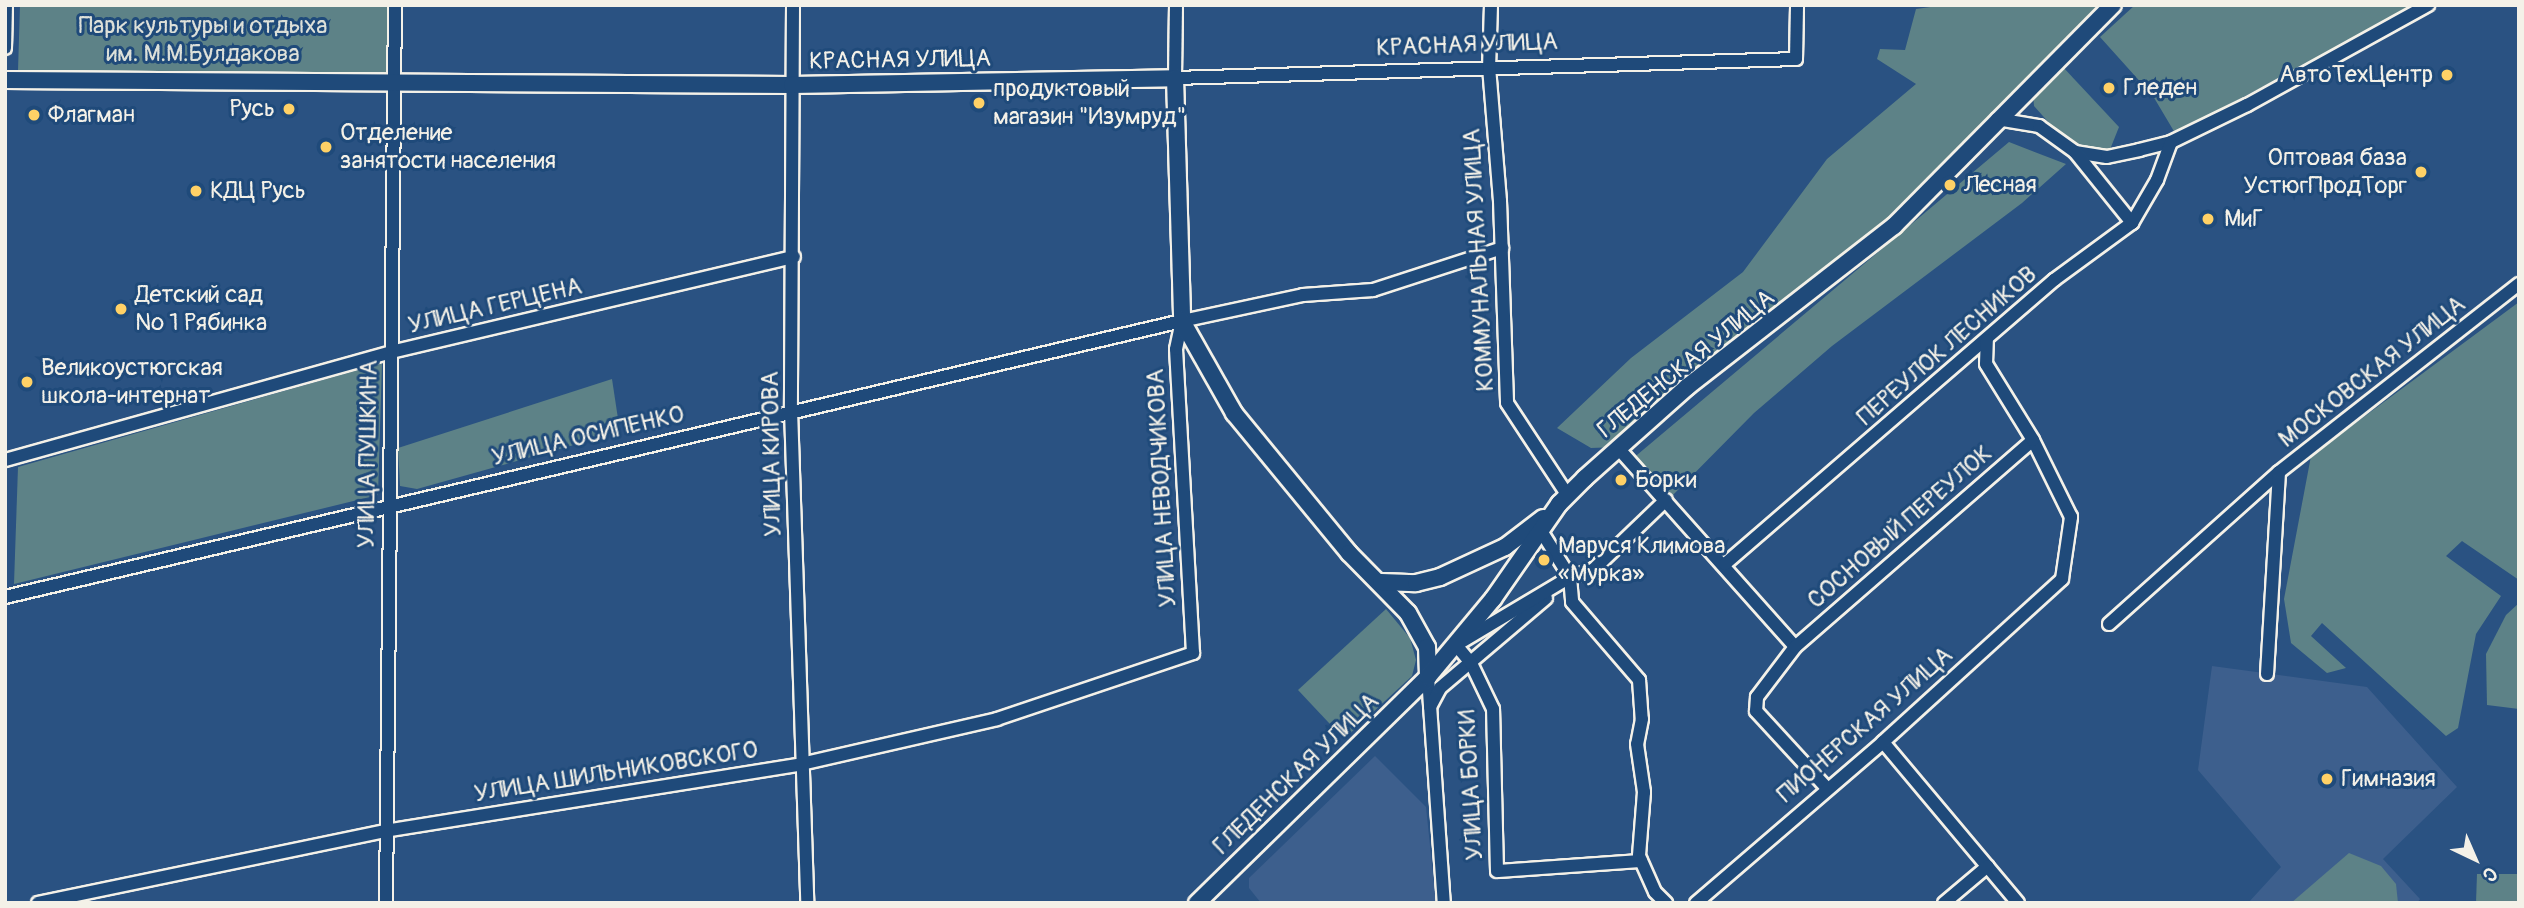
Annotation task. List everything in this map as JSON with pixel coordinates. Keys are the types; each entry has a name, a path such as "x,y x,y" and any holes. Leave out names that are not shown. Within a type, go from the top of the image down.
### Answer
{"main road":[{"name":"ГЛЕДЕНСКАЯ УЛИЦА","path":"1197,903 1428,677 1456,645 1563,500 1618,447 1687,387 1894,226 1970,152 1997,119 2113,5"},
{"name":"КРАСНАЯ УЛИЦА","path":"5,80 792,85 1175,78"},
{"name":"УЛИЦА НЕВОДЧИКОВА","path":"1175,78 1182,321 1234,413 1342,546 1381,582 1421,632 1430,662 1428,677"},
{"path":"1381,582 1416,583 1474,563 1522,535 1563,500"}],"street":[{"path":"5,48 6,5"},
{"name":"УЛИЦА ПУШКИНА","path":"386,903 395,5"},
{"name":"УЛИЦА КИРОВА","path":"793,5 794,257 791,410 807,903"},
{"name":"УЛИЦА НЕВОДЧИКОВА","path":"1175,78 1176,5"},
{"name":"КОММУНАЛЬНАЯ УЛИЦА","path":"1491,5 1489,67 1502,248 1507,403 1563,500"},
{"name":"КРАСНАЯ УЛИЦА","path":"1175,78 1796,59 1797,5"},
{"path":"2075,152 2107,157 2171,142 2247,105 2428,5"},
{"path":"1997,119 2039,126 2075,152 2132,223"},
{"name":"ПЕРЕУЛОК ЛЕСНИКОВ","path":"1726,564 2054,280 2132,223 2157,180 2171,142"},
{"name":"УЛИЦА ОСИПЕНКО","path":"5,597 388,504 1182,321 1303,295 1373,289 1502,248"},
{"name":"УЛИЦА ГЕРЦЕНА","path":"5,460 390,352 794,257"},
{"name":"МОСКОВСКАЯ УЛИЦА","path":"2267,674 2278,472 2519,285"},
{"name":"УЛИЦА НЕВОДЧИКОВА","path":"1182,321 1177,348 1193,653"},
{"path":"1987,340 1986,365 2033,440"},
{"name":"ПИОНЕРСКАЯ УЛИЦА","path":"1696,903 1826,787 1883,742 2062,579 2071,517 2033,440"},
{"name":"СОСНОВЫЙ ПЕРЕУЛОК","path":"1826,787 1756,711 1758,697 1795,647 2033,440"},
{"path":"1618,447 1726,564 1795,647"},
{"path":"2109,624 2278,472"},
{"path":"1456,645 1570,577 1593,570 1667,500"},
{"path":"1541,531 1570,577 1572,602 1639,680 1641,861 1654,892 1666,903"},
{"path":"1429,709 1440,688 1570,577"},
{"name":"УЛИЦА БОРКИ","path":"1456,645 1471,663 1493,709 1497,871 1641,861"},
{"name":"УЛИЦА ШИЛЬНИКОВСКОГО","path":"38,903 385,831 801,764 997,719 1193,653"},
{"path":"1428,677 1444,903"},
{"path":"1883,742 2018,903"},
{"path":"1944,903 1987,866"}],"shaded area":[{"name":"Гимназия","path":"2212,666 2367,687 2457,787 2383,859 2420,899 2417,903 2248,903 2281,867 2198,770"},
{"path":"1375,756 1426,807 1436,903 1261,903 1249,888 1249,878"}],"green space":[{"name":"Парк культуры и отдыха им. М.М.Булдакова","path":"20,5 388,5 387,73 18,71"},
{"path":"1945,5 2110,5 1930,191 1618,447 1591,448 1557,428 1631,358 1743,272 1827,159 1916,84 1877,59 1880,49 1905,50 1916,9"},
{"path":"2135,5 2418,5 2175,133 2153,96 2100,37"},
{"path":"2062,66 2119,127 2107,157 2075,152 2034,106 2033,94"},
{"path":"2009,142 2066,164 2022,203 1832,346 1754,413 1668,500 1631,460"},
{"path":"2519,302 2519,580 2462,541 2446,556 2501,596 2476,634 2458,728 2446,736 2322,623 2311,636 2346,668 2327,673 2291,643 2284,599 2311,456"},
{"path":"382,363 378,495 14,584 18,467"},
{"path":"612,379 620,432 417,489 400,486 398,448"},
{"path":"2519,603 2519,709 2487,705 2486,654 2506,615"},
{"path":"1386,609 1410,638 1416,660 1412,676 1344,739 1298,690"},
{"path":"2349,853 2381,866 2396,884 2398,903 2291,903"},
{"path":"2477,874 2519,874 2519,903 2476,903"}],"place":[{"name":"АвтоТехЦентр","path":"2447,75"},
{"name":"Гледен","path":"2109,88"},
{"name":"продуктовый магазин \"Изумруд\"","path":"979,103"},
{"name":"Русь","path":"289,109"},
{"name":"Флагман","path":"34,115"},
{"name":"Отделение занятости населения","path":"326,147"},
{"name":"Оптовая база УстюгПродТорг","path":"2421,172"},
{"name":"Лесная","path":"1950,185"},
{"name":"КДЦ Русь","path":"196,191"},
{"name":"МиГ","path":"2208,219"},
{"name":"Детский сад № 1 Рябинка","path":"121,309"},
{"name":"Великоустюгская школа-интернат","path":"27,382"},
{"name":"Борки","path":"1621,480"},
{"name":"Маруся Климова «Мурка»","path":"1544,560"},
{"name":"Гимназия","path":"2327,779"}]}
